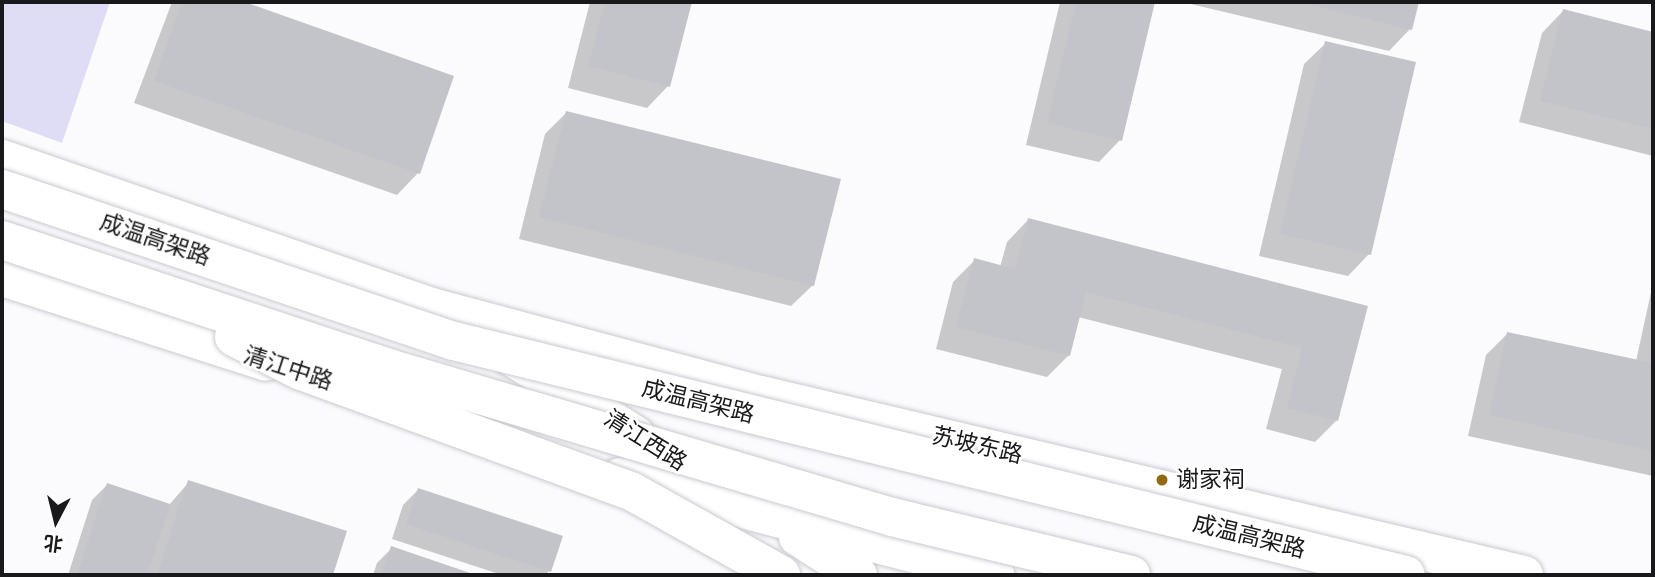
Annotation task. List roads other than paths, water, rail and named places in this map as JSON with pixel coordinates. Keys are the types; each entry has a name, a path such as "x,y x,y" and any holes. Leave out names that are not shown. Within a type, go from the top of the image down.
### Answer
{"main road":[{"path":"2,159 432,307"},
{"name":"成温高架路","path":"2,189 454,341 1406,575"},
{"name":"成温高架路","path":"2,240 392,369 892,517 1131,575"},
{"name":"清江中路","path":"2,277 573,464"},
{"path":"113,277 301,371 631,491 781,575"},
{"name":"清江西路","path":"432,307 858,575"},
{"name":"苏坡东路","path":"432,307 761,395 1524,575"},
{"path":"573,464 767,518 995,575"},
{"path":"573,464 792,575"}],"place":[{"name":"谢家祠","path":"1162,480"}]}
